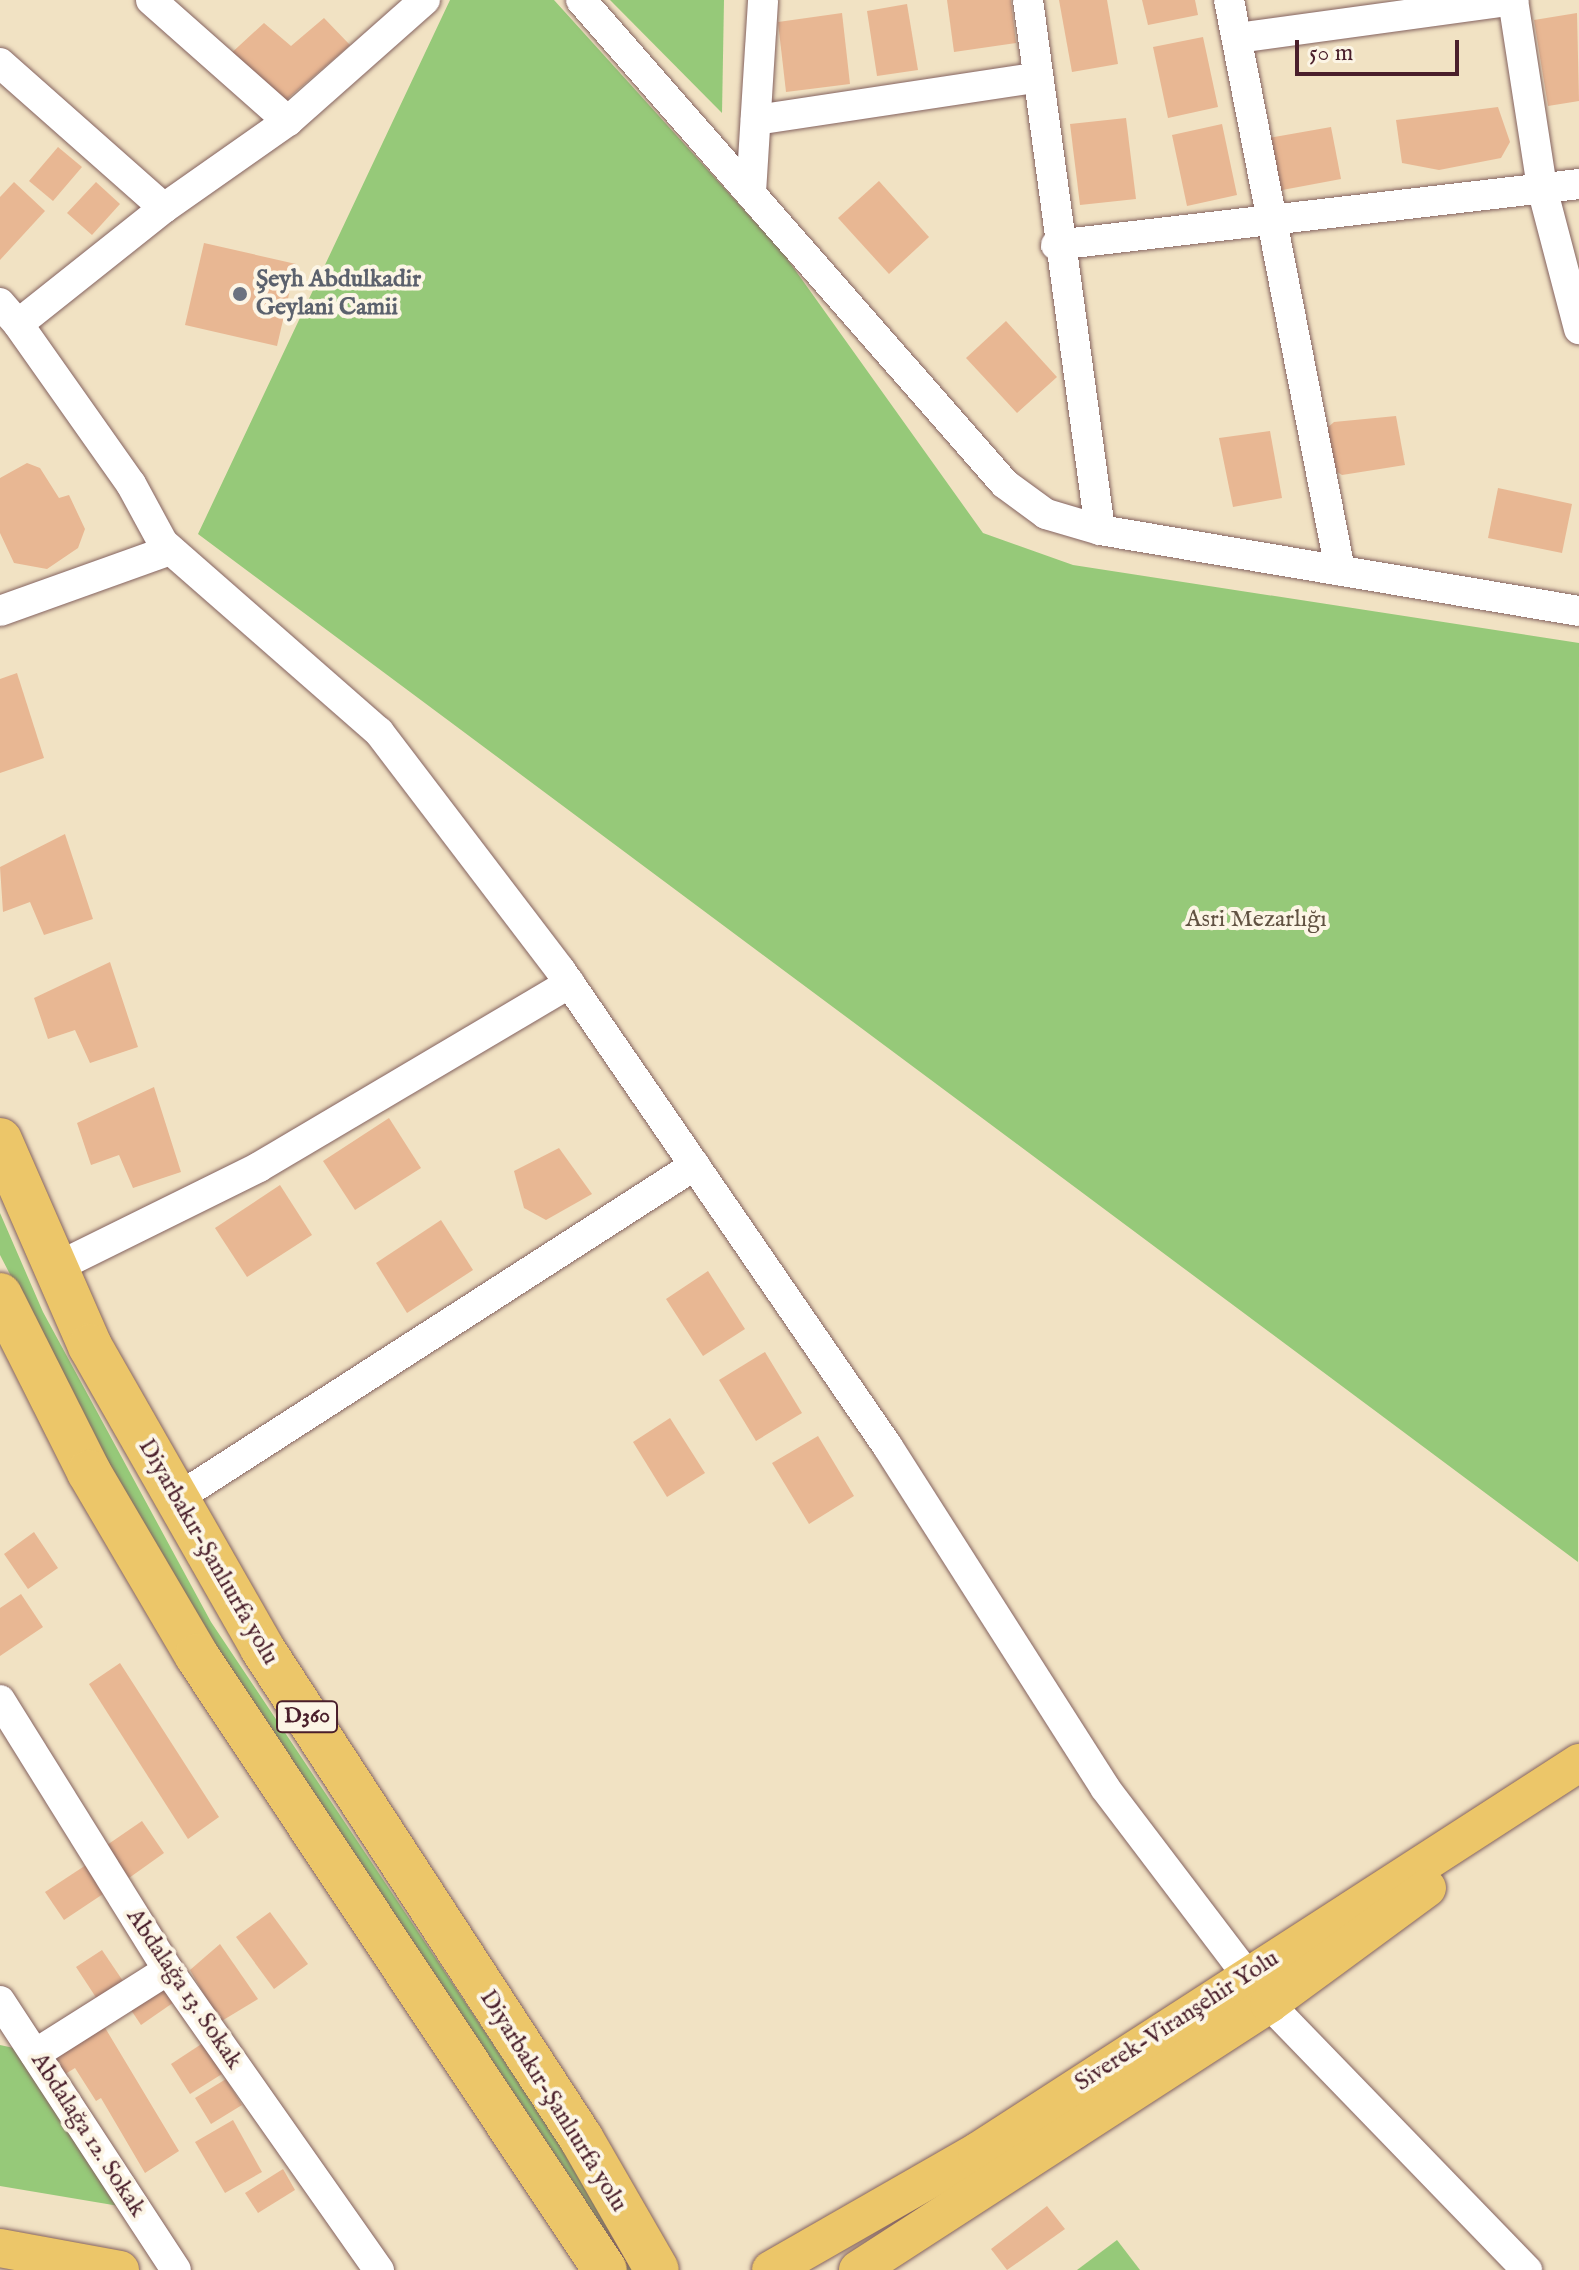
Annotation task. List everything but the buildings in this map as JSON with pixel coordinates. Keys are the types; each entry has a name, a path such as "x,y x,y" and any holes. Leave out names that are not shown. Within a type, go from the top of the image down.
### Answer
{"highway":[{"name":"Diyarbakır-Şanlıurfa yolu","path":"0,1140 53,1269 176,1499 262,1648 581,2138 657,2270"},
{"name":"Diyarbakır-Şanlıurfa yolu","path":"3,1307 89,1472 197,1656 605,2270"}],"main road":[{"name":"Siverek-Viranşehir Yolu","path":"858,2270 1579,1763"},
{"name":"Siverek-Viranşehir Yolu","path":"771,2270 1258,1989 1579,1773"},
{"path":"0,2248 120,2270"}],"street":[{"path":"151,0 288,121"},
{"path":"425,0 288,121 9,313 170,550 379,732 570,983 888,1447 1105,1788 1258,1989 1527,2270"},
{"path":"581,0 1005,484 1046,514 1100,530 1579,611"},
{"path":"751,192 763,0"},
{"path":"1028,0 1056,245 1100,530"},
{"path":"1229,0 1340,570"},
{"path":"1237,38 1513,0 1542,188 1579,329"},
{"path":"0,63 164,208"},
{"path":"756,120 1035,78"},
{"path":"1056,245 1579,184"},
{"path":"0,611 170,550"},
{"path":"53,1269 259,1167 570,983"},
{"path":"176,1499 695,1165"},
{"name":"Abdalağa 13. Sokak","path":"0,1700 168,1970 379,2270"},
{"path":"18,2038 168,1970"},
{"name":"Abdalağa 12. Sokak","path":"0,2001 18,2038 176,2270"}],"green space":[{"name":"Asri Mezarlığı","path":"450,0 554,0 783,253 983,533 1073,565 1579,643 1578,1562 198,534"},
{"path":"610,0 724,0 722,113"},
{"path":"0,1213 43,1312 211,1622 644,2270 611,2270 173,1589 0,1255"},
{"path":"0,2045 23,2050 119,2206 0,2186"},
{"path":"1117,2240 1140,2270 1077,2270"}],"place":[{"name":"Şeyh Abdulkadir Geylani Camii","path":"240,294"}]}
